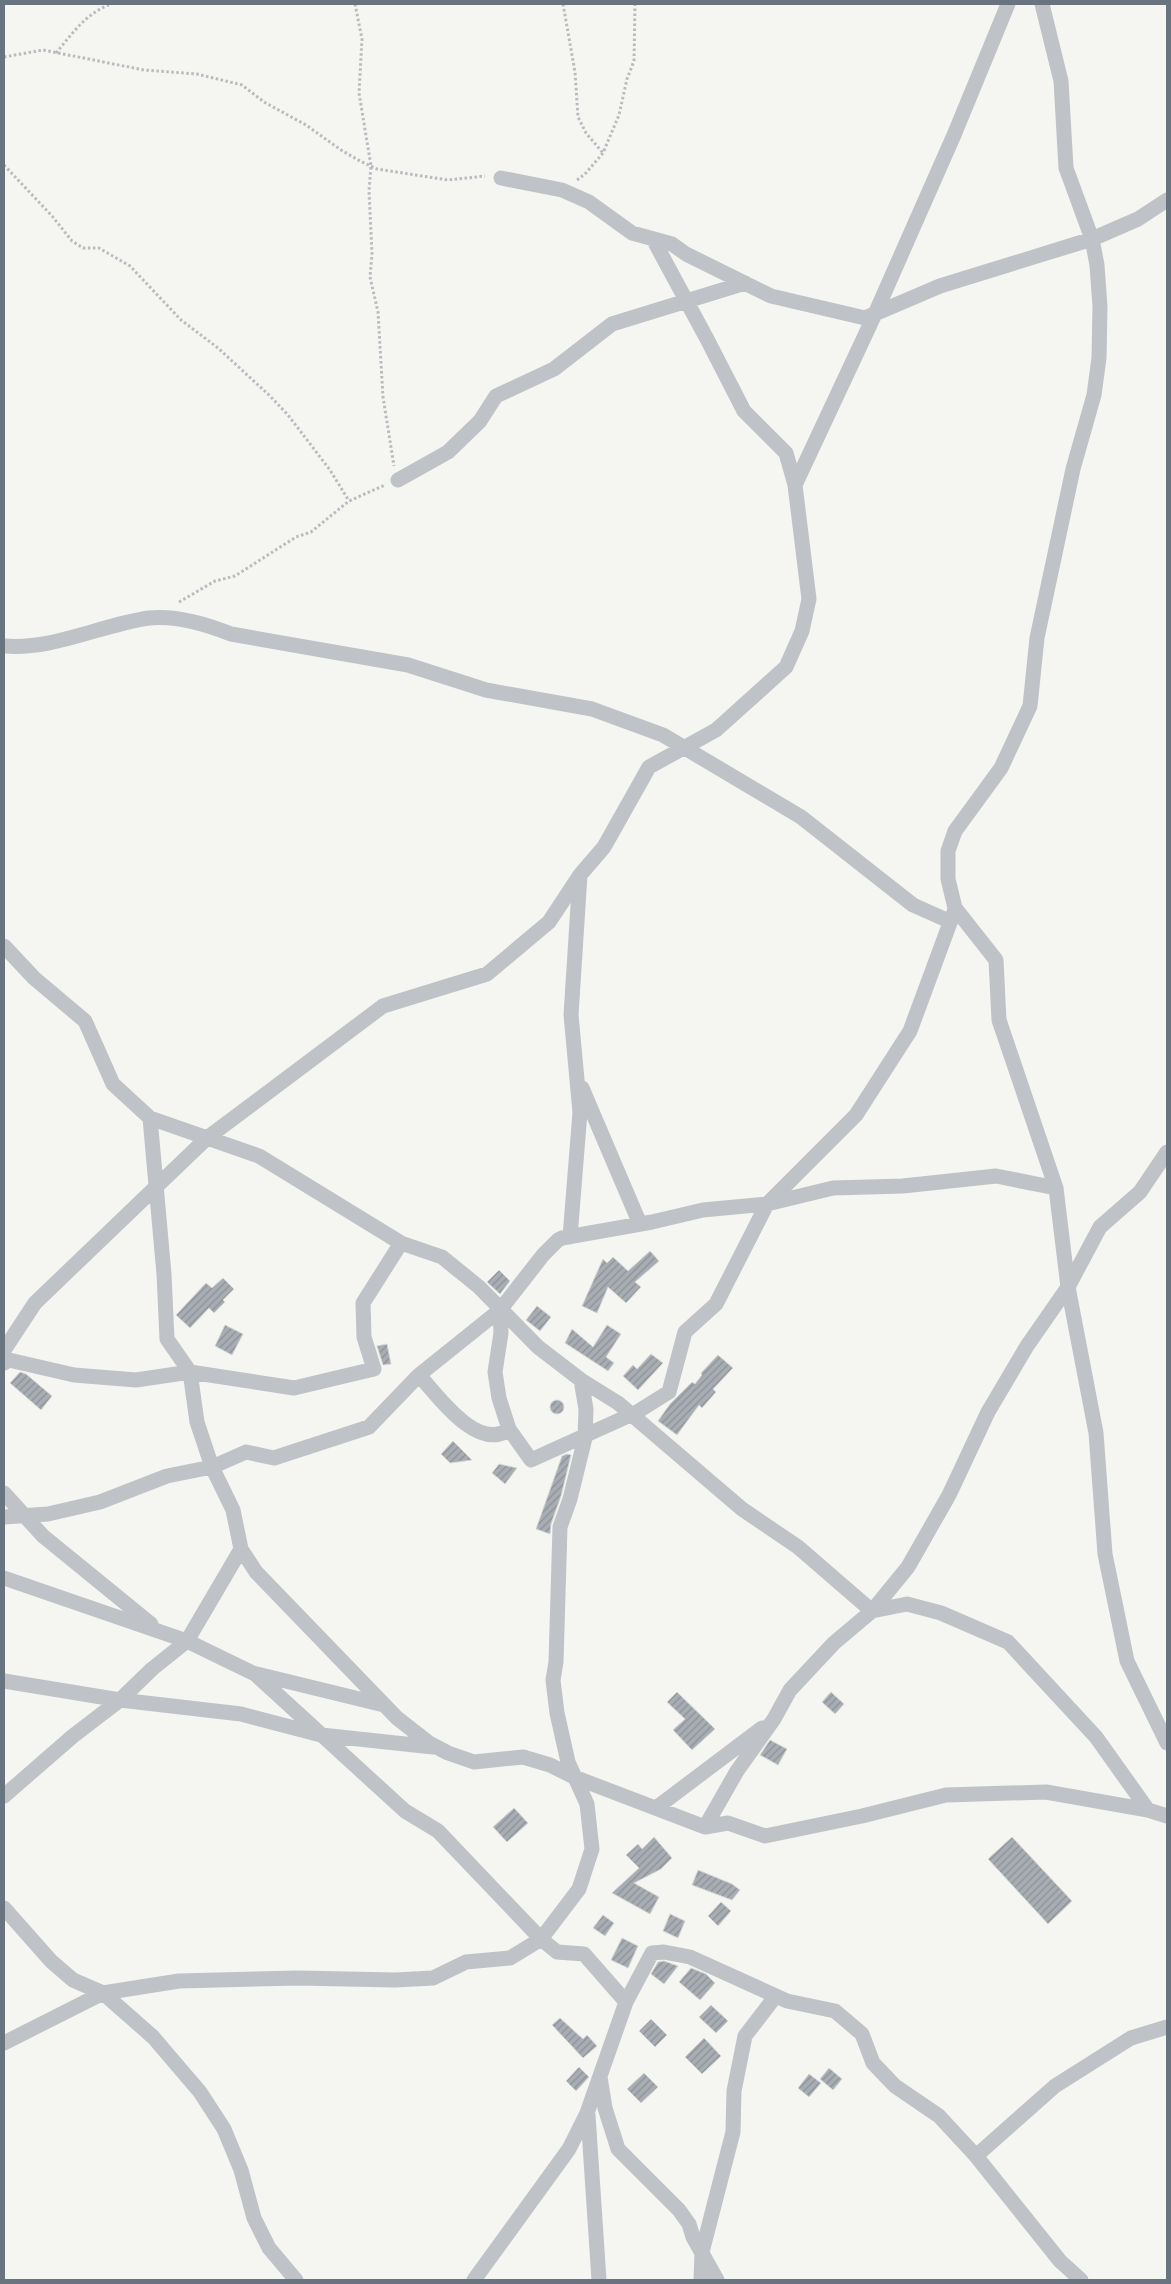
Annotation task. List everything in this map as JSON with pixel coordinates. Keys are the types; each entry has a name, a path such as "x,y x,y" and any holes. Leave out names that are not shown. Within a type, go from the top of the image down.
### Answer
{"street":[{"path":"795,485 875,314 954,135 1008,4"},
{"path":"500,1310 501,1333 496,1372 500,1398 509,1429 532,1460 632,1414 670,1392 685,1332 716,1304 767,1204 856,1116 910,1031 952,915 948,878 948,851 955,831 1001,768 1030,706 1037,638 1074,469 1094,395 1100,307 1097,265 1092,239 1066,168 1061,80 1042,4"},
{"path":"501,178 562,190 589,202 632,233 672,244 686,254 771,296 865,318 940,286 1092,239 1138,219 1167,200"},
{"path":"4,1350 35,1303 207,1138 382,1006 487,974 549,922 580,875 604,847 649,767 716,730 786,667 802,631 809,599 795,485 786,453 744,411 653,239"},
{"path":"398,480 448,452 480,421 496,396 554,369 612,324 746,283"},
{"path":"4,646 41,645 120,624 159,618 207,624 231,634 408,665 486,690 592,709 663,735 801,817 913,905 952,915 996,960 999,1020 1056,1188 1068,1287 1096,1433 1105,1554 1127,1661 1167,1743"},
{"path":"570,1237 580,1112 571,1015 580,875"},
{"path":"4,946 34,978 85,1021 112,1084 150,1118 259,1156 401,1243 442,1257 480,1287 500,1310 538,1347 581,1380 632,1414 742,1509 798,1547 872,1611"},
{"path":"577,1075 640,1224"},
{"path":"150,1118 164,1274 167,1339 190,1372 197,1422 212,1467 233,1510 241,1549 256,1572 384,1705 397,1718 437,1747 474,1762 523,1757 550,1765 574,1777 704,1827 728,1823 765,1836 862,1816 946,1795 1046,1792 1148,1810 1167,1816"},
{"path":"704,1827 737,1771 774,1719 790,1690 834,1643 872,1611 908,1567 949,1495 988,1412 1027,1346 1068,1287 1100,1227 1140,1192 1167,1152"},
{"path":"4,1518 26,1517 100,1502 167,1476 212,1467 246,1452 274,1458 369,1427 419,1375 500,1310 543,1255 558,1240 703,1210 767,1204 833,1188 904,1186 996,1176 1056,1188"},
{"path":"4,1363 9,1360 74,1375 136,1380 190,1372 294,1388 374,1369 364,1337 363,1303 401,1243"},
{"path":"419,1375 455,1415 474,1430 484,1434 504,1433 509,1429"},
{"path":"4,2043 103,1993 180,1981 298,1978 395,1980 433,1978 466,1962 510,1958 542,1939 579,1889 592,1849 587,1804 568,1762 557,1713 554,1677 560,1527 570,1499 585,1435 586,1409 581,1380"},
{"path":"4,1493 43,1536 160,1632"},
{"path":"4,1796 73,1736 120,1700 152,1669 187,1641 241,1549"},
{"path":"4,1578 187,1641 255,1674 384,1705"},
{"path":"872,1611 907,1604 941,1613 1008,1642 1096,1737 1148,1810"},
{"path":"255,1674 404,1811 438,1831 542,1939 557,1952 584,1954 626,2002"},
{"path":"4,1681 120,1700 241,1714 321,1734 437,1747"},
{"path":"656,1808 774,1719"},
{"path":"4,1908 51,1961 74,1980 103,1993 153,2037 200,2092 224,2129 241,2170 258,2226 269,2248 296,2280"},
{"path":"474,2280 569,2149 588,2113 626,2002 652,1953 664,1952 690,1957 787,2002 835,2011 862,2034 873,2063 895,2086 939,2116 976,2156 1060,2261 1080,2280"},
{"path":"701,2280 702,2252 733,2132 734,2091 745,2036 775,1997"},
{"path":"976,2156 1055,2086 1131,2038 1167,2027"},
{"path":"600,2076 605,2108 618,2149 680,2210 717,2280"},
{"path":"588,2113 599,2280"}],"path":[{"path":"56,53 82,21 98,8 111,4"},
{"path":"159,618 171,607 214,581 235,576 296,537 311,532 349,501 398,480 385,411 378,312 370,277 372,254 369,191 371,166 358,93 362,39 355,4"},
{"path":"564,4 575,72 578,117 586,133 603,153"},
{"path":"562,190 585,174 603,153 619,115 627,79 634,61 635,4"},
{"path":"4,57 43,50 144,70 197,74 242,85 264,102 306,125 360,161 371,166 448,180 483,176 501,178"},
{"path":"4,165 52,216 72,241 83,248 99,248 130,266 182,320 218,348 270,396 288,415 330,470 349,501"}],"building":[{"path":"650,1251 659,1261 635,1282 641,1287 626,1303 608,1287 597,1313 582,1306 603,1259 607,1263 613,1257 628,1271"},
{"path":"499,1270 510,1281 500,1294 487,1282"},
{"path":"223,1278 234,1289 214,1313 209,1308 190,1328 176,1315 206,1283 212,1288"},
{"path":"537,1306 551,1317 540,1331 526,1320"},
{"path":"225,1325 243,1334 232,1355 215,1346"},
{"path":"607,1325 621,1334 606,1357 614,1363 608,1371 565,1343 572,1329 593,1347"},
{"path":"387,1344 391,1364 383,1365 377,1346"},
{"path":"651,1354 663,1363 638,1390 623,1376 633,1365 637,1369"},
{"path":"718,1355 733,1368 713,1389 716,1392 702,1408 699,1405 677,1435 658,1421 670,1404 692,1382 695,1384 702,1375 701,1373"},
{"path":"20,1372 26,1374 52,1396 41,1410 10,1383"},
{"path":"554,1400 560,1400 564,1407 560,1414 554,1414 550,1410 550,1404"},
{"path":"453,1441 472,1460 450,1463 441,1454"},
{"path":"571,1455 561,1496 551,1524 550,1534 536,1529 562,1456"},
{"path":"499,1464 517,1468 505,1484 492,1473"},
{"path":"677,1692 715,1729 692,1750 673,1730 685,1719 667,1702"},
{"path":"831,1692 844,1704 835,1714 822,1702"},
{"path":"770,1740 787,1749 778,1765 760,1755"},
{"path":"514,1808 528,1823 507,1842 493,1827"},
{"path":"654,1837 672,1858 661,1869 634,1883 659,1897 650,1914 612,1893 639,1868 626,1855 638,1844 642,1849"},
{"path":"1012,1837 1072,1901 1048,1924 988,1859"},
{"path":"698,1870 732,1884 740,1890 732,1900 692,1885"},
{"path":"721,1902 731,1911 718,1926 708,1916"},
{"path":"670,1914 685,1921 678,1938 663,1931"},
{"path":"603,1915 614,1923 605,1936 593,1928"},
{"path":"622,1938 638,1946 628,1968 611,1960"},
{"path":"664,1961 678,1966 664,1984 651,1974 658,1962"},
{"path":"691,1968 706,1974 715,1983 700,2000 679,1982"},
{"path":"711,2005 728,2021 716,2033 699,2017"},
{"path":"560,2018 583,2039 587,2035 597,2046 583,2058 552,2025"},
{"path":"651,2019 667,2035 655,2047 639,2031"},
{"path":"704,2038 721,2056 702,2074 685,2057"},
{"path":"579,2067 589,2077 576,2091 566,2081"},
{"path":"829,2068 842,2079 833,2090 820,2079"},
{"path":"644,2073 658,2087 641,2103 627,2089"},
{"path":"809,2074 821,2083 809,2097 798,2088"}]}
